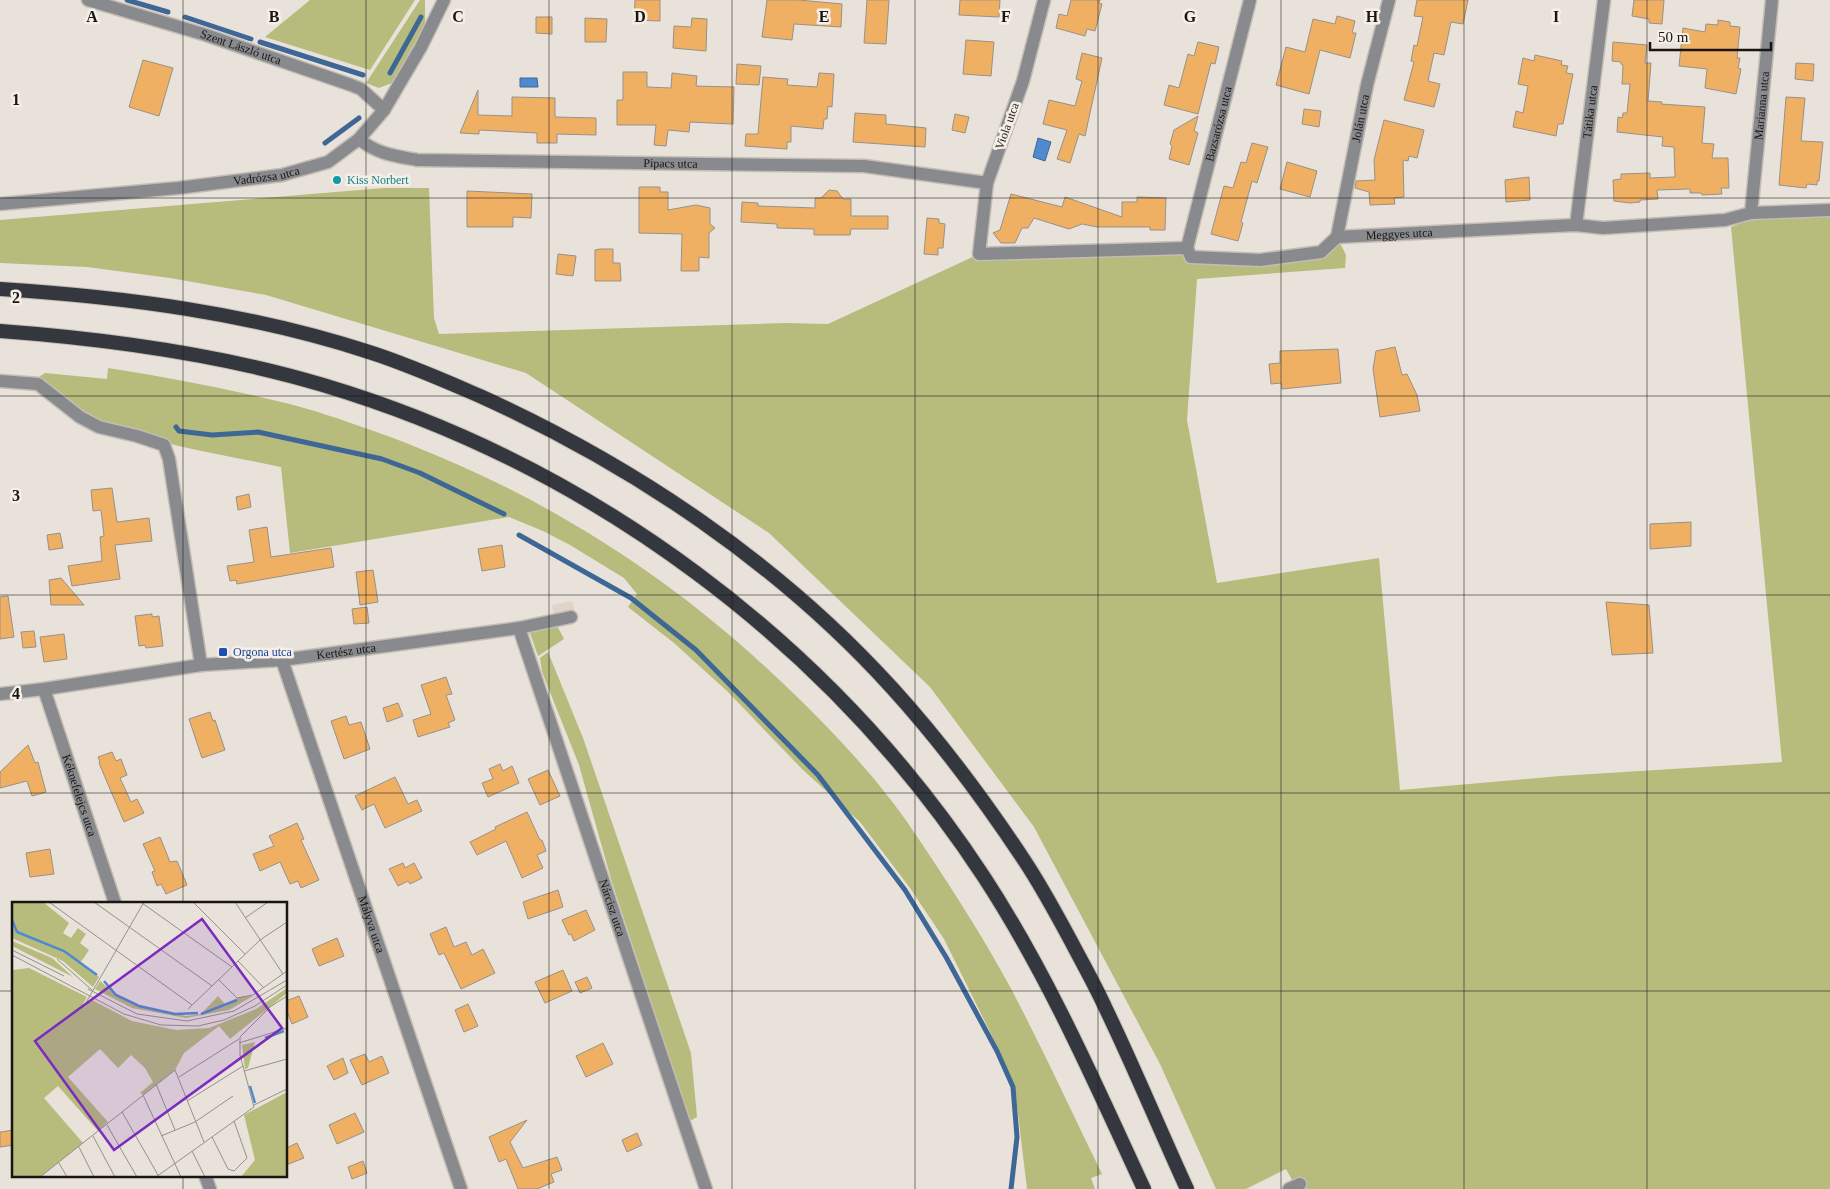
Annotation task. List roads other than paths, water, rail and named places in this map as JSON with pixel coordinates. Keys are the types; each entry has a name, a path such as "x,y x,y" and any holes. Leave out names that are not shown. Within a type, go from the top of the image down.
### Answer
{"highway":[{"path":"0,289 77,294 200,310 309,334 370,352 429,374 502,406 587,449 671,500 727,540 811,609 891,686 922,722 999,824 1026,863 1104,1004 1187,1189"},
{"path":"0,331 74,336 249,365 326,386 434,424 501,454 593,504 680,561 723,593 788,647 849,708 920,789 961,843 1010,918 1069,1026 1144,1189"}],"street":[{"name":"Szent László utca","path":"88,0 203,34 351,85 361,89 384,110"},
{"name":"Vadrózsa utca","path":"0,204 178,188 282,175 328,162 359,139 384,110 421,47 444,0"},
{"name":"Viola utca","path":"1044,0 1023,81 987,183 979,254 1187,248"},
{"name":"Bazsarózsa utca","path":"1187,248 1250,0"},
{"name":"Jolán utca","path":"1337,237 1367,85 1389,0"},
{"name":"Tátika utca","path":"1576,225 1604,0"},
{"name":"Marianna utca","path":"1752,213 1772,0"},
{"name":"Pipacs utca","path":"359,139 370,148 386,154 418,160 864,166 987,183"},
{"name":"Meggyes utca","path":"1337,237 1576,225 1603,228 1725,220 1752,213 1830,210"},
{"path":"1187,248 1191,258 1260,260 1321,252 1337,237"},
{"path":"0,381 38,384 80,417 99,427 138,436 164,445 169,460 201,665"},
{"name":"Kertész utca","path":"0,694 201,665 282,660 519,628 571,618"},
{"name":"Nárcisz utca","path":"519,628 706,1189"},
{"name":"Mályva utca","path":"282,660 461,1189"},
{"name":"Kéknefelejcs utca","path":"44,689 115,902"},
{"path":"205,1176 210,1189"}],"water":[{"path":"520,78 537,78 538,87 520,87"},
{"path":"1038,138 1051,142 1045,161 1033,157"}],"waterway":[{"path":"127,0 168,12"},
{"path":"185,17 251,39"},
{"path":"390,73 421,17"},
{"path":"260,42 363,75"},
{"path":"325,143 359,118"},
{"path":"176,427 179,431 212,435 258,432 382,459 420,473 504,514"},
{"path":"519,535 631,598 696,650 818,775 905,890 946,957 997,1051 1013,1087 1017,1137 1011,1189"}],"place":[{"name":"Kiss Norbert","path":"337,180"},
{"name":"Orgona utca","path":"223,652"}]}
